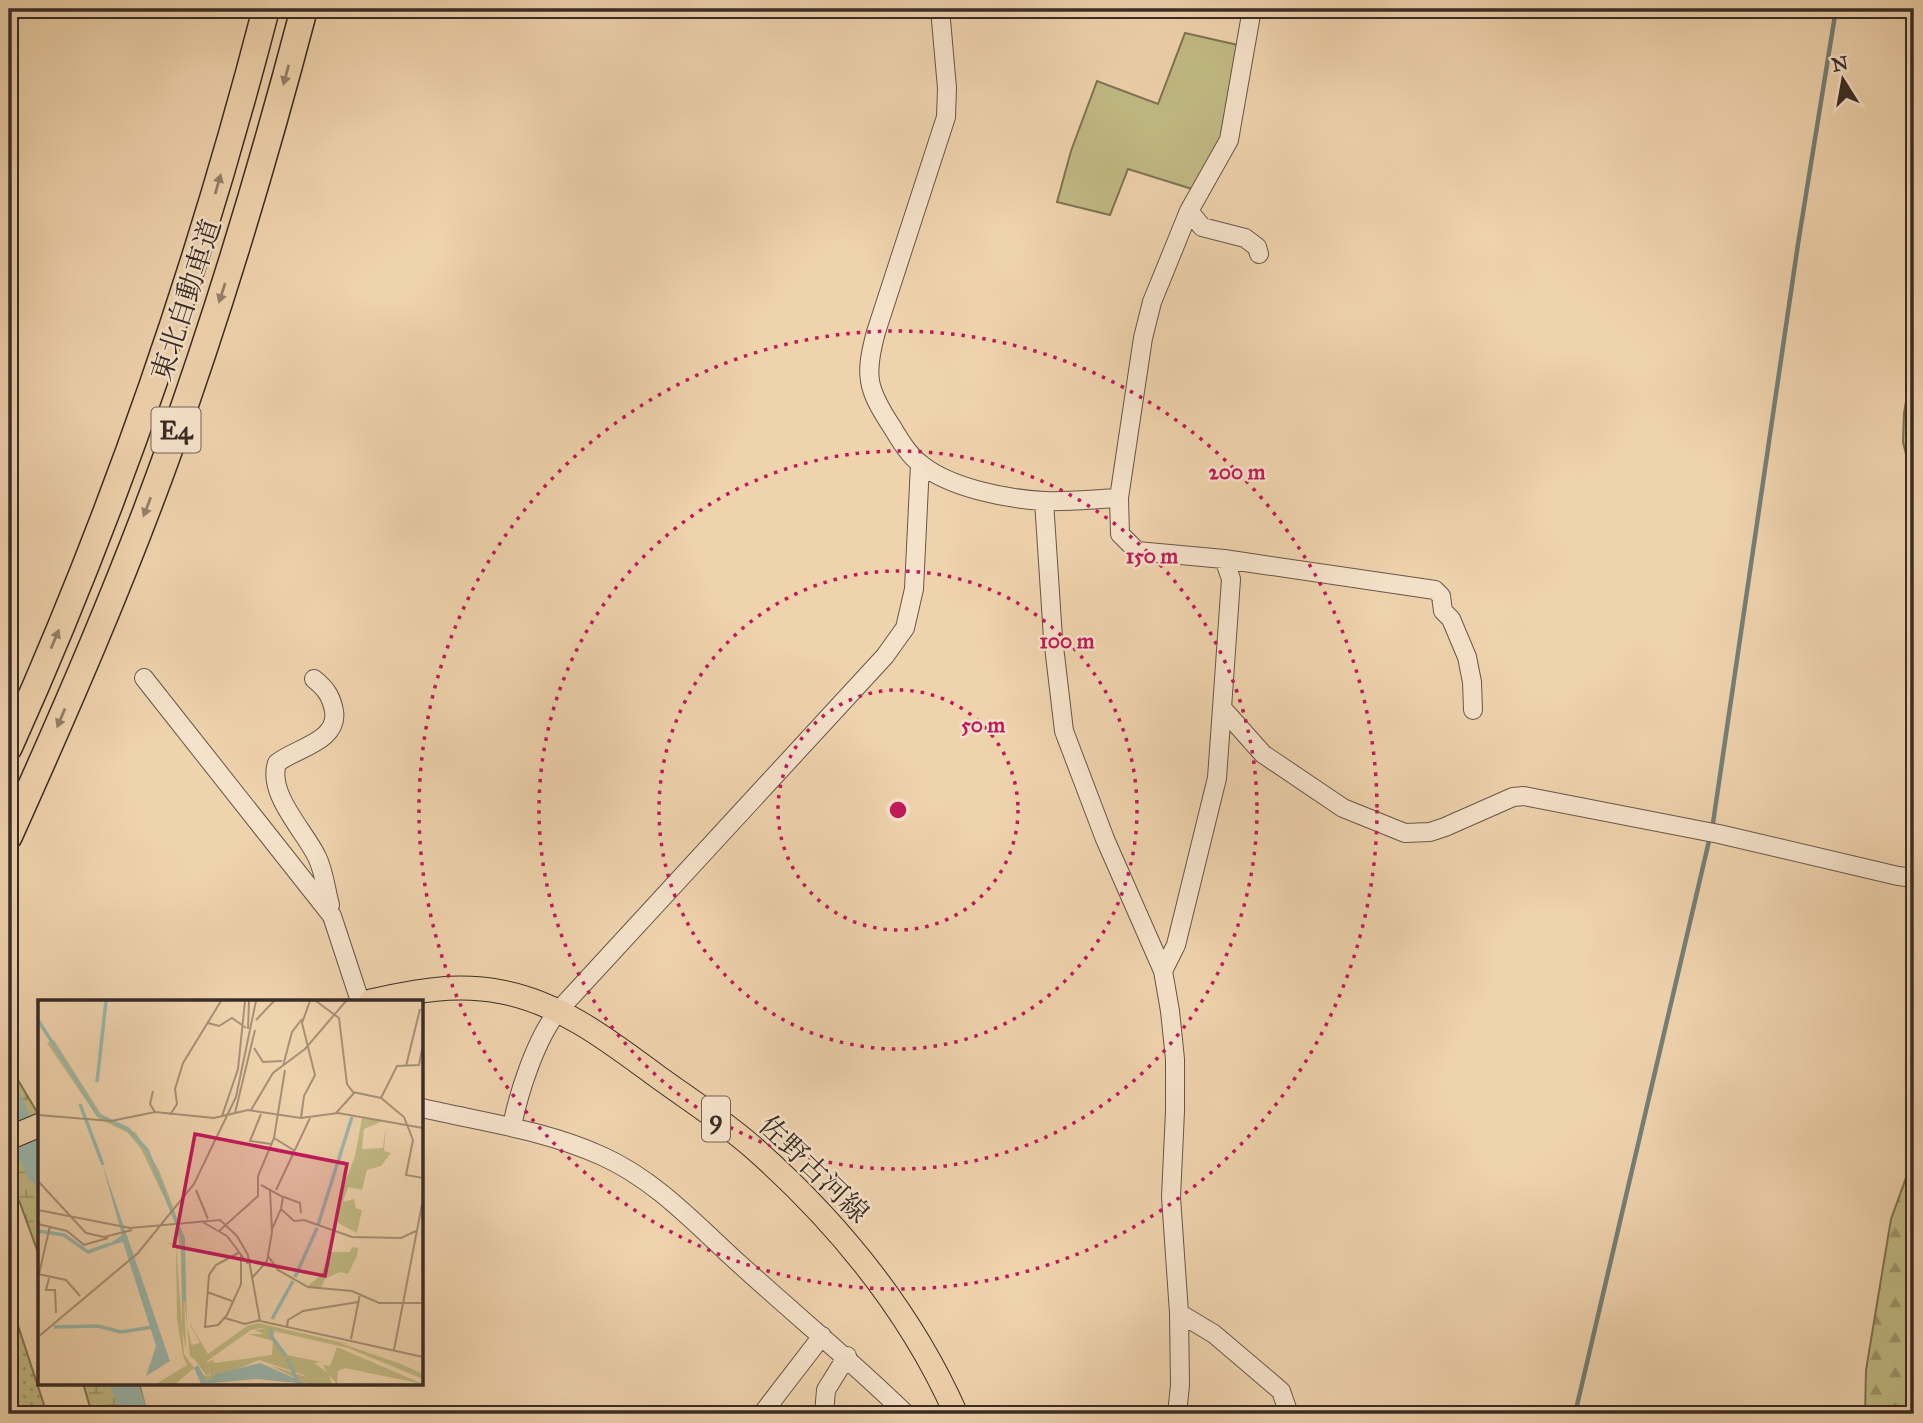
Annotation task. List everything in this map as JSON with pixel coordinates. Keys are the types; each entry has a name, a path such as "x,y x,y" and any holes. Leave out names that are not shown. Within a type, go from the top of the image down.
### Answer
{"highway":[{"name":"東北自動車道","path":"9,747 72,599 134,439 216,192 267,9"},
{"name":"東北自動車道","path":"9,836 100,625 169,451 252,200 304,9"}],"main road":[{"name":"佐野古河線","path":"376,1000 427,989 458,987 503,992 558,1011 620,1049 755,1149 811,1201 880,1283 927,1354 956,1414"},
{"path":"9,1138 38,1126"}],"street":[{"path":"940,9 947,88 946,117 868,359 870,390 901,442 920,464 948,481 1009,496 1044,501 1119,498"},
{"path":"1252,9 1228,140 1189,211 1152,302 1143,338 1119,498 1120,534 1137,551 1224,559 1435,590 1441,596 1443,611 1451,619 1467,657 1472,682 1473,710"},
{"path":"1189,211 1202,227 1245,239 1257,247 1259,254"},
{"path":"512,1126 537,1051 549,1023 558,1011 897,642 905,628 915,589 920,464"},
{"path":"1044,501 1053,638 1064,731 1105,839 1163,971 1170,1011 1175,1059 1171,1197 1179,1313 1180,1385 1177,1414"},
{"path":"1163,971 1176,945 1217,778 1231,579 1224,559"},
{"path":"144,678 332,916"},
{"path":"314,679 327,689 333,704 335,721 332,729 322,738 285,756 277,763 274,781 318,858 332,916 360,1000"},
{"path":"1222,708 1262,754 1343,808 1405,833 1430,832 1513,797 1524,796 1718,834 1914,878"},
{"path":"424,1108 512,1126 564,1141 634,1172 665,1196 847,1356 906,1414"},
{"path":"1179,1313 1214,1334 1281,1391 1289,1414"},
{"path":"762,1414 822,1336"},
{"path":"824,1414 826,1390 847,1356"}],"green space":[{"path":"1185,33 1238,45 1224,133 1192,189 1128,169 1110,215 1057,202 1071,151 1097,81 1158,104"},
{"path":"1914,355 1914,487 1903,442 1904,413"},
{"path":"9,1065 38,1114 38,1252 20,1203 9,1183"},
{"path":"1914,1156 1914,1414 1865,1414 1866,1370 1891,1219"},
{"path":"9,1298 47,1414 28,1414 26,1408 9,1405"},
{"path":"83,1384 139,1384 147,1414 92,1414"}],"waterway":[{"path":"1713,823 1798,244 1836,9"},
{"path":"1575,1414 1709,841"},
{"path":"9,1103 38,1167"},
{"path":"124,1384 134,1414"}]}
